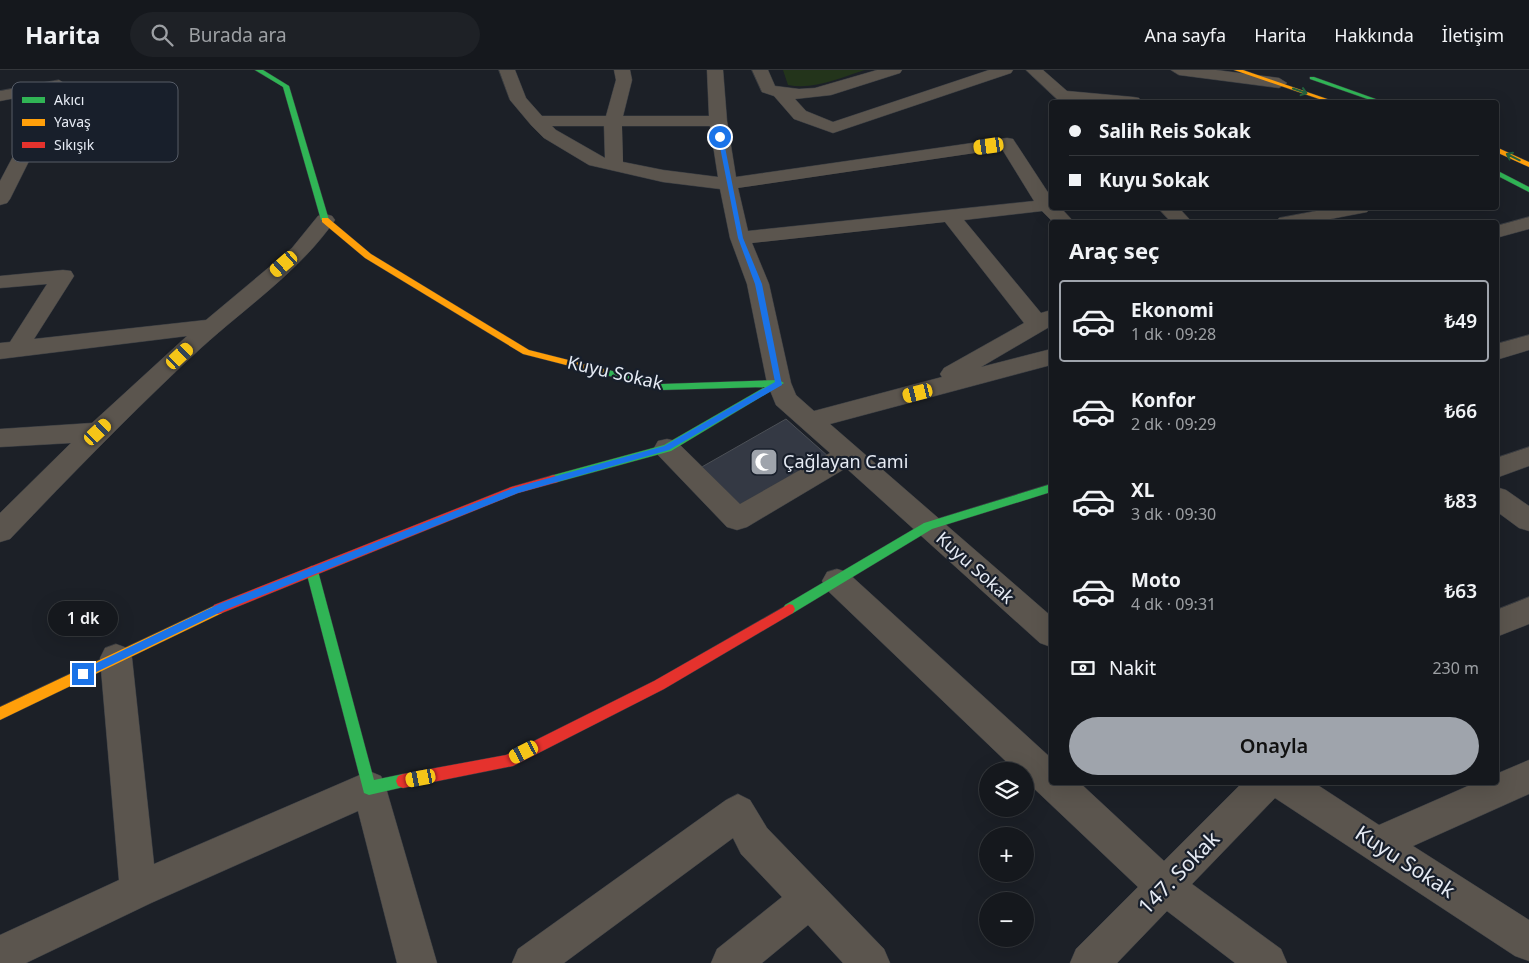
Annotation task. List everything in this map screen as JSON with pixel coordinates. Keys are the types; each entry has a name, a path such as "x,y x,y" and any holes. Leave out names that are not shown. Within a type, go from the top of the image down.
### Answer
{"street":[{"path":"0,531 98,432 213,326 299,252 325,220 286,86 258,70"},
{"path":"507,70 518,100 537,121 550,134 595,161 662,176 728,184 1007,143 1047,205 740,238"},
{"path":"614,165 613,121 624,80 622,70"},
{"name":"Kuyu Sokak","path":"714,70 718,121 728,184 740,238 758,284 779,383 785,399 812,420 928,526 1049,631"},
{"path":"760,70 768,89 782,95 800,115 833,128 1005,70"},
{"path":"782,95 814,93 894,70"},
{"path":"1034,70 1066,100"},
{"path":"1179,70 1279,84"},
{"path":"1237,70 1327,100"},
{"path":"1298,72 1376,100"},
{"path":"537,121 718,121"},
{"path":"1499,150 1529,165"},
{"path":"0,200 19,162"},
{"path":"1499,174 1529,190"},
{"path":"1052,210 1062,220"},
{"path":"1170,210 1180,220"},
{"path":"1290,220 1307,212 1334,210"},
{"path":"918,393 1045,321 950,215"},
{"name":"Kuyu Sokak","path":"325,220 368,256 526,352 662,387 779,383"},
{"path":"1499,231 1529,223"},
{"path":"0,282 63,276 8,350"},
{"path":"8,350 213,326"},
{"path":"1499,351 1529,342"},
{"path":"812,420 1049,358"},
{"path":"0,714 222,607 312,571 516,490 667,448 779,383"},
{"path":"0,438 98,432"},
{"path":"667,448 737,519 850,454"},
{"path":"1499,467 1529,456"},
{"path":"0,956 138,890 369,788 508,761 658,685 928,526 1049,489"},
{"path":"1499,499 1529,520"},
{"path":"312,571 417,963"},
{"path":"837,581 1049,779"},
{"path":"1499,623 1529,610"},
{"path":"116,658 138,890"},
{"path":"1376,844 1529,777"},
{"path":"1055,785 1164,887 1267,963"},
{"name":"147. Sokak","path":"1090,963 1264,785"},
{"name":"Kuyu Sokak","path":"1286,785 1529,942"},
{"path":"532,963 738,812 754,841 870,963"},
{"path":"731,963 810,899"}],"green space":[{"path":"783,70 865,70 817,85 798,86 788,85"}],"building":[{"name":"Çağlayan Cami","path":"786,419 829,457 740,508 700,468"}],"traffic: fast":[{"path":"258,70 286,86 325,220"},
{"path":"1312,78 1375,100"},
{"path":"1499,174 1529,190"},
{"path":"554,479 667,448 779,383 662,387 601,371"},
{"path":"789,609 928,526 1049,489"},
{"path":"312,571 369,788 403,781"}],"traffic: slow":[{"path":"1237,70 1327,100"},
{"path":"1499,150 1529,165"},
{"path":"325,220 368,256 526,352 601,371"},
{"path":"0,714 218,609"}],"traffic: jam":[{"path":"218,609 515,490 554,479"},
{"path":"403,781 508,761 659,685 789,609"}],"place":[{"name":"Çağlayan Cami","path":"764,462"}],"route":[{"path":"83,674 222,607 516,490 667,448 779,383 758,284 740,238 720,137"}]}
